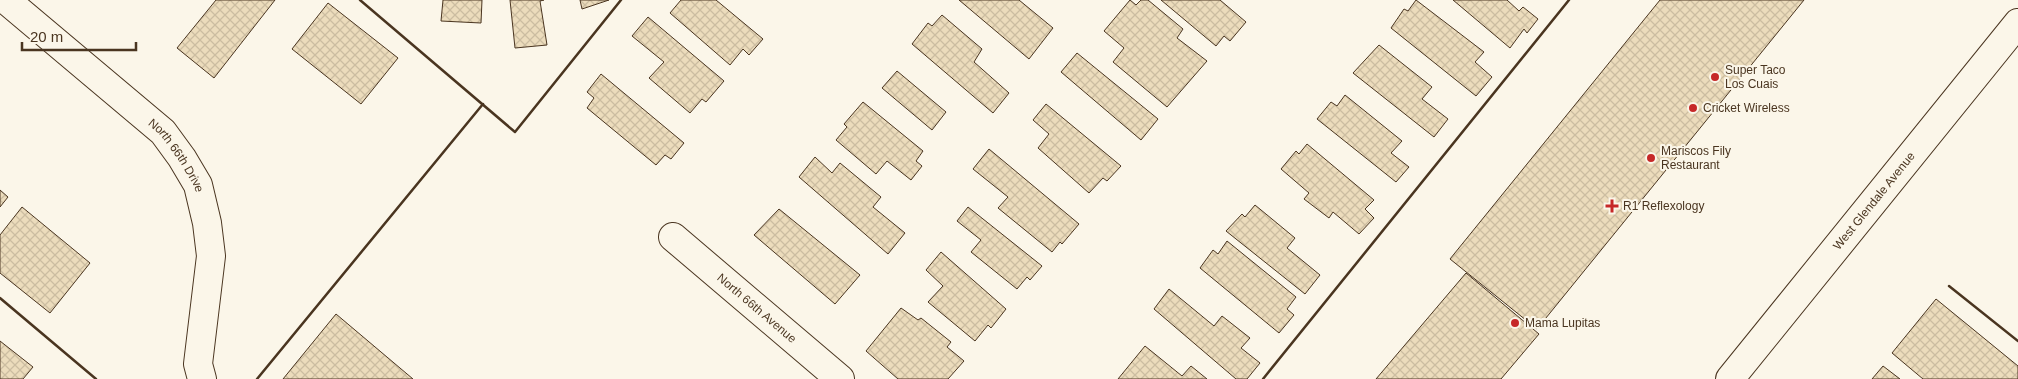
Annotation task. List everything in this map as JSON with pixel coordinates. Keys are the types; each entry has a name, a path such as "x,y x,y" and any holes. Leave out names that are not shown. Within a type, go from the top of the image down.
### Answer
{"street":[{"name":"North 66th Drive","path":"6,0 163,132 182,158 198,185 207,224 211,256 198,364 202,379"},
{"name":"West Glendale Avenue","path":"1730,379 2018,23"},
{"name":"North 66th Avenue","path":"673,237 840,379"}],"building":[{"path":"216,0 275,0 214,78 177,48"},
{"path":"443,0 482,0 481,23 441,21"},
{"path":"510,0 544,0 540,1 547,45 515,48"},
{"path":"580,0 609,0 582,9"},
{"path":"681,0 716,0 763,39 749,55 743,49 730,65 670,13"},
{"path":"959,0 1019,0 1053,28 1029,59"},
{"path":"1130,0 1136,5 1141,0 1148,0 1183,29 1177,38 1207,61 1167,107 1113,62 1124,48 1104,31"},
{"path":"1161,0 1220,0 1246,22 1230,41 1224,36 1216,46"},
{"path":"1416,0 1484,52 1475,62 1492,77 1476,96 1391,28 1404,9 1408,11"},
{"path":"1453,0 1507,0 1519,11 1523,7 1538,19 1527,33 1524,29 1510,48"},
{"path":"1660,0 1804,0 1537,329 1450,259"},
{"path":"328,3 398,58 361,104 292,49"},
{"path":"942,15 982,49 974,62 1009,93 993,113 912,44 928,23 932,26"},
{"path":"648,17 724,81 706,102 702,99 690,113 649,78 664,62 632,36"},
{"path":"1379,45 1432,87 1422,99 1448,119 1434,137 1353,73"},
{"path":"1077,53 1158,119 1141,140 1061,72"},
{"path":"897,71 946,112 932,130 882,88"},
{"path":"601,74 684,143 671,159 665,155 656,165 587,108 594,98 587,92"},
{"path":"1345,95 1402,141 1391,153 1409,167 1396,182 1317,119 1331,102 1337,106"},
{"path":"863,102 923,151 916,161 922,166 911,180 887,161 876,174 836,140 847,127 844,124"},
{"path":"1046,104 1121,166 1107,181 1103,178 1089,193 1038,148 1049,134 1033,120"},
{"path":"1307,144 1374,200 1365,209 1374,218 1359,234 1333,212 1329,218 1304,199 1309,193 1281,169 1296,151 1299,154"},
{"path":"989,149 1079,224 1062,244 1060,242 1052,252 998,208 1008,197 973,169"},
{"path":"815,157 832,173 840,163 881,197 873,207 905,233 888,254 799,177"},
{"path":"0,190 8,197 0,207"},
{"path":"1255,205 1295,238 1287,248 1320,275 1305,294 1226,231 1242,214 1245,217"},
{"path":"22,207 90,263 50,313 0,273 0,235"},
{"path":"968,207 1042,266 1030,280 1027,277 1017,289 971,252 981,240 957,221"},
{"path":"779,209 860,275 835,304 754,235"},
{"path":"1227,241 1296,297 1287,309 1294,315 1279,333 1200,268 1213,250 1218,254"},
{"path":"941,252 1006,309 991,328 988,325 975,341 928,302 943,286 926,270"},
{"path":"1466,273 1539,334 1501,379 1376,379"},
{"path":"1169,289 1214,326 1222,316 1250,338 1241,348 1260,363 1247,379 1236,379 1154,309"},
{"path":"1936,299 2018,366 2018,379 1923,379 1892,353"},
{"path":"901,308 918,320 921,318 951,342 947,347 964,361 948,379 898,379 866,351"},
{"path":"336,314 413,379 283,379"},
{"path":"0,341 33,367 23,379 0,379"},
{"path":"1145,346 1182,376 1191,366 1207,379 1118,379"},
{"path":"1883,366 1900,379 1872,379"}],"wall":[{"path":"360,0 515,132 621,0"},
{"path":"1263,379 1569,0"},
{"path":"257,379 483,104"},
{"path":"1949,286 2018,341"},
{"path":"0,298 96,379"}],"place":[{"name":"Super Taco Los Cuais","path":"1715,77"},
{"name":"Cricket Wireless","path":"1693,108"},
{"name":"Mariscos Fily Restaurant","path":"1651,158"},
{"name":"R1 Reflexology","path":"1612,206"},
{"name":"Mama Lupitas","path":"1515,323"}]}
